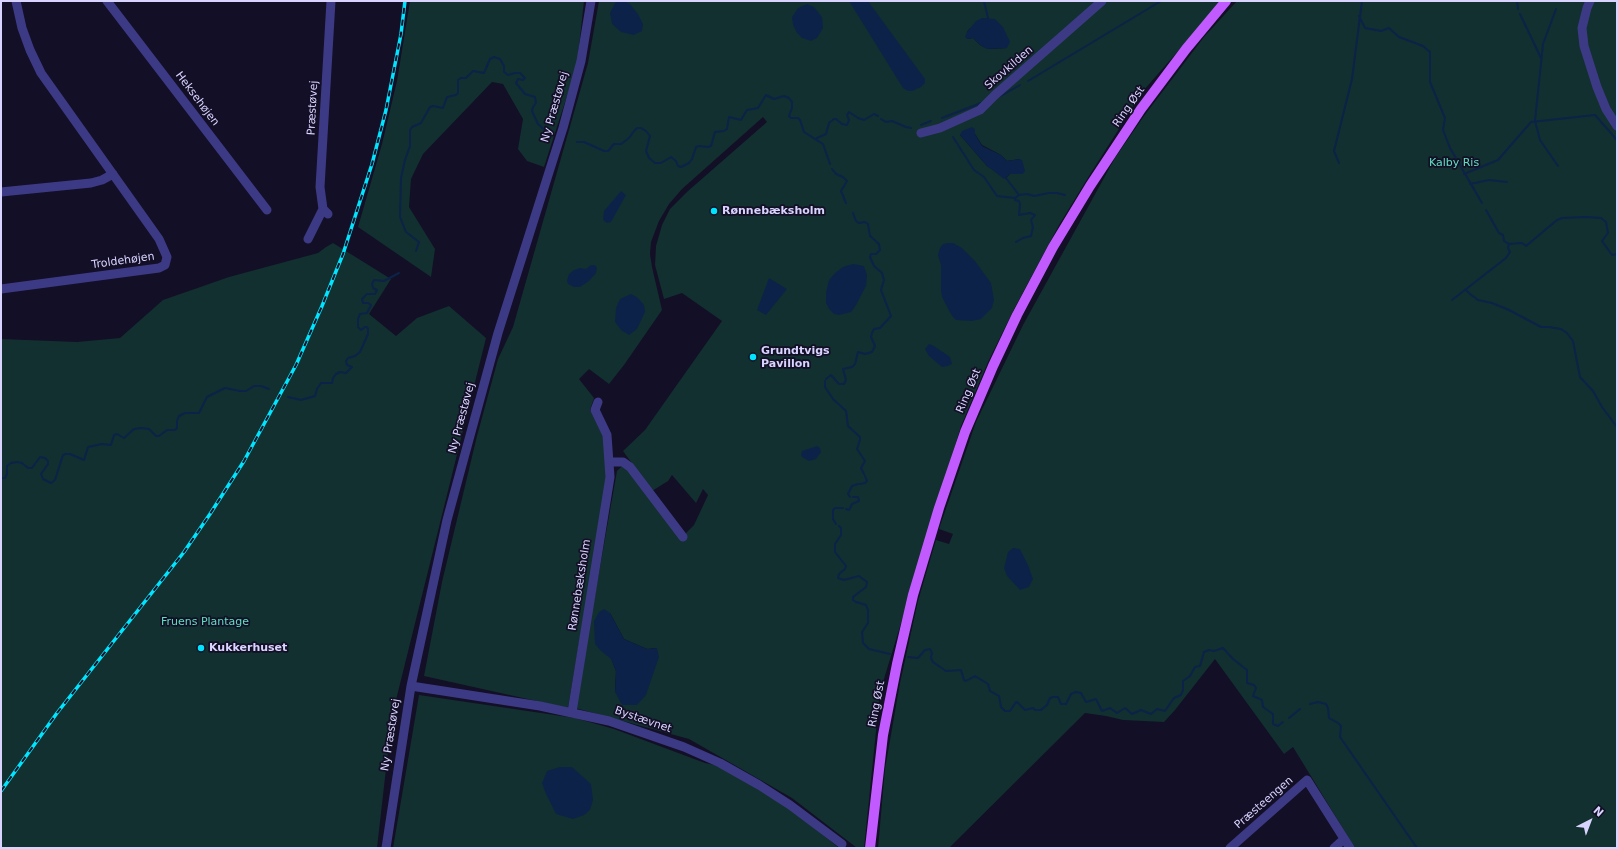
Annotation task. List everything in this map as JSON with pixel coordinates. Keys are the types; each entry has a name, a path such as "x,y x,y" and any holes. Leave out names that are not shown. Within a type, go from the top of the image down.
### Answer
{"main road":[{"name":"Ring Øst","path":"870,848 883,735 899,656 913,595 930,537 965,432 993,366 1017,315 1053,247 1090,186 1150,97 1186,49 1226,1"}],"street":[{"name":"Troldehøjen","path":"1,289 159,268 165,265 167,257 159,239 41,73 22,28 16,1"},
{"name":"Heksehøjen","path":"108,1 267,210"},
{"name":"Præstøvej","path":"308,239 326,212 320,187 331,1"},
{"name":"Ny Præstøvej","path":"386,848 411,686 451,505 498,333 563,128 581,61 592,1"},
{"name":"Skovkilden","path":"921,134 940,128 980,110 1102,1"},
{"path":"1590,1 1582,28 1584,46 1596,87 1606,109 1617,126"},
{"path":"1,192 91,183 102,180 113,174"},
{"name":"Rønnebæksholm","path":"572,712 610,477 607,435 596,415 595,407 598,402"},
{"path":"610,462 623,462 630,467 683,537"},
{"name":"Bystævnet","path":"411,686 572,712 648,733 720,763 759,785 790,805 842,844"},
{"name":"Præsteengen","path":"1230,848 1307,780 1350,848"},
{"path":"1334,848 1344,839"}],"green space":[{"path":"410,1 584,1 577,65 544,167 527,161 518,149 523,119 503,84 492,82 423,154 411,179 409,207 435,249 431,277 358,227 382,144 397,81"},
{"path":"599,1 1098,1 975,115 1106,1 1222,1 1143,91 1059,225 1014,309 988,362 961,426 880,692 864,848 857,848 792,798 689,739 575,708 617,471 622,466 629,469 681,538 694,525 708,495 703,489 696,503 672,475 668,481 652,491 623,451 645,430 722,321 682,293 664,299 655,265 656,246 662,225 670,209 688,191 767,122 763,117 682,189 669,204 659,221 651,242 650,254 662,310 624,365 609,384 589,369 579,379 594,398 590,410 604,438 607,477 568,708 424,676 442,582 477,436 498,359 513,327 588,63","holes":["970,28 1007,48 988,49 980,45 973,38 967,39 967,32","975,129 975,134 982,145 1001,155 1007,161 1020,159 1019,174 1010,174 1006,178 987,166 960,135","610,613 624,639 647,649 657,648 615,692 616,671 611,658"]},
{"name":"Kalby Ris","path":"1237,1 1617,1 1617,848 1355,848 1293,747 1284,754 1215,659 1164,722 1123,720 1085,713 949,848 878,848 885,769 900,683 918,601 936,540 949,544 953,534 939,529 976,422 1023,325 1115,158 1144,116 1204,37"},
{"name":"Fruens Plantage","path":"333,243 391,279 369,314 396,336 417,318 449,306 486,338 392,716 377,848 1,848 1,339 77,342 120,338 163,300 229,277 318,253"},
{"path":"419,695 575,718 614,729 705,763 719,766 790,808 839,848 393,848"}],"water":[{"path":"620,1 630,4 638,14 643,24 642,31 634,35 621,32 612,24 610,13 615,3"},
{"path":"849,1 868,1 925,79 925,83 921,87 912,91 908,91 903,88"},
{"path":"807,4 814,7 822,17 823,28 817,38 811,41 802,38 797,33 793,25 792,17 798,8"},
{"path":"982,18 995,19 1003,27 1010,42 1007,48 987,49 973,38 967,39 965,37 976,21"},
{"path":"972,127 975,129 975,134 982,146 1001,155 1007,161 1022,160 1025,171 1024,173 1010,174 1004,179 987,166 960,135 962,131"},
{"path":"621,191 626,195 611,222 607,223 603,220 604,211"},
{"path":"953,243 962,248 975,261 991,283 994,300 992,308 981,319 972,321 956,320 952,316 942,297 941,265 938,255 943,244"},
{"path":"853,264 864,266 867,275 866,286 851,312 839,315 834,314 826,303 826,293 829,280 843,267"},
{"path":"591,265 595,265 597,268 596,273 589,281 580,287 574,287 568,284 567,281 569,274 580,268 586,269"},
{"path":"769,278 787,289 766,315 757,310"},
{"path":"631,294 638,298 644,305 645,312 637,329 629,335 621,330 615,322 616,308 620,299"},
{"path":"929,344 950,357 952,364 942,367 929,356 925,349"},
{"path":"817,446 820,448 821,452 816,459 809,461 802,457 802,451"},
{"path":"1013,548 1020,549 1033,579 1029,587 1020,590 1007,576 1004,568 1008,552"},
{"path":"604,609 610,613 624,639 647,649 657,648 659,657 646,695 637,705 622,705 615,692 616,671 611,659 595,644 594,621 599,612"},
{"path":"560,767 572,767 591,784 593,800 590,810 584,815 573,819 556,814 546,794 542,783 547,771"}],"waterway":[{"path":"984,1 988,18"},
{"path":"1028,81 1161,1"},
{"path":"1339,163 1334,151 1352,79 1362,1"},
{"path":"1517,1 1518,9"},
{"path":"1556,9 1543,44 1535,121 1540,140 1558,166"},
{"path":"1520,14 1541,58"},
{"path":"1359,16 1365,28 1381,31 1389,28 1399,37 1423,46 1430,52 1430,82 1445,118 1443,130 1450,148 1482,203"},
{"path":"416,251 419,242 406,232 400,217 401,178 410,146 410,130 412,127 421,123 430,107 433,106 443,108 447,97 458,93 458,80 461,78 466,78 473,71 484,73 490,59 494,57 500,59 504,66 504,72 508,75 520,73 525,78 523,80 518,79 516,83 525,94 535,97 536,103 532,111 538,124 548,133"},
{"path":"999,97 1020,85"},
{"path":"577,142 584,142 604,151 608,151 614,144 621,144 629,138 637,128 641,128 650,136 646,151 649,158 655,163 661,163 671,157 676,161 678,166 681,167 689,163 696,147 711,146 715,132 724,131 727,129 729,117 741,120 747,110 758,108 766,95 774,99 784,96 789,98 792,102 792,108 789,116 791,118 798,118 804,132 823,144 830,164"},
{"path":"942,118 981,103"},
{"path":"817,138 826,134 829,123 834,119 847,125 849,120 847,115 849,112 864,120 874,114 878,116"},
{"path":"1464,174 1498,160 1531,122 1595,115 1617,140"},
{"path":"881,119 886,122 892,121 911,128"},
{"path":"921,125 931,121"},
{"path":"953,137 974,170 984,177 997,196 1015,198 1019,195 1027,194 1034,196 1049,193 1065,195"},
{"path":"832,169 836,174 843,177 847,181 841,191 846,203"},
{"path":"1006,178 1019,195"},
{"path":"1470,184 1489,180 1507,182"},
{"path":"1015,198 1015,200 1019,201 1020,204 1019,215 1030,213 1035,215 1031,220 1033,227 1031,236 1016,242"},
{"path":"1486,210 1499,233 1503,235 1504,241 1509,244 1522,243 1526,246 1557,220 1562,218 1601,218 1606,222 1608,233 1602,241 1612,255 1617,254"},
{"path":"826,379 831,375 839,384 844,384 846,380 843,369 852,367 855,364 858,352 865,354 872,352 875,346 871,337 874,329 880,328 891,316 881,290 884,280 882,273 874,266 870,257 871,254 876,254 880,250 879,244 870,236 868,224 865,222 859,223 856,221 853,213"},
{"path":"1452,300 1506,258 1510,252 1508,248 1509,244"},
{"path":"288,397 301,400 315,396 321,383 332,383 336,374 340,372 346,373 352,367 347,365 346,361 348,358 355,356 360,352 368,334 367,327 361,330 358,327 358,319 360,314 367,313 371,305 368,303 363,303 362,299 367,294 375,294 377,290 373,288 372,284 374,280 384,281 399,273"},
{"path":"1466,290 1478,300 1492,303 1509,310 1541,327 1561,329 1567,333 1573,341 1580,377 1593,391 1602,407 1617,427"},
{"path":"825,381 825,387 833,399 846,411 848,426 860,437 857,449 865,461 861,468 864,474"},
{"path":"1,478 5,478 7,474 7,466 11,463 22,463 28,468 32,468 40,457 45,458 48,461 48,464 41,474 43,479 51,483 55,480 63,455 70,454 84,460 88,447 102,444 111,445 114,435 117,434 124,438 134,429 149,429 156,436 159,436 167,430 175,430 177,428 179,416 185,413 199,413 207,397 225,388 246,391 254,386 261,386 269,389"},
{"path":"860,484 867,481 865,476"},
{"path":"850,497 848,494 852,486 858,484"},
{"path":"846,509 849,510 852,504 859,501 858,497 853,497"},
{"path":"836,524 833,519 833,510 835,508 843,508"},
{"path":"839,526 841,528 841,535 835,544 835,552 846,566 845,569 839,574 838,578 844,580 859,576 867,582 866,587 853,597 853,600 856,602 866,605 868,610 868,623 862,632 863,643 869,649 890,654"},
{"path":"908,657 918,658 925,650 930,649 933,662 946,671 961,670 964,680 966,681 975,676 988,684 990,691 999,696 1001,707 1005,711 1010,711 1016,702 1025,710 1033,708 1035,710 1041,710 1047,705 1050,698 1053,697 1058,697 1061,704 1066,704 1071,694 1076,692 1081,693 1086,702 1096,699 1102,711 1110,708 1117,713 1125,708 1132,714 1141,710 1151,714 1157,709 1165,711 1174,698 1181,695 1183,690 1183,681 1190,676 1195,667 1200,666 1204,652 1223,648 1233,659 1247,670 1247,683 1254,685 1256,688 1253,696 1262,700 1263,707 1273,714 1273,724 1278,726 1283,722"},
{"path":"1310,704 1318,702 1326,704 1329,718 1341,726 1340,737 1417,848"},
{"path":"1289,718 1300,709"}],"railway":[{"path":"1,791 57,713 184,552 244,461 296,365 343,254 372,164 386,110 401,34 405,1"}],"place":[{"name":"Rønnebæksholm","path":"714,211"},
{"name":"Grundtvigs Pavillon","path":"753,357"},
{"name":"Kukkerhuset","path":"201,648"}]}
